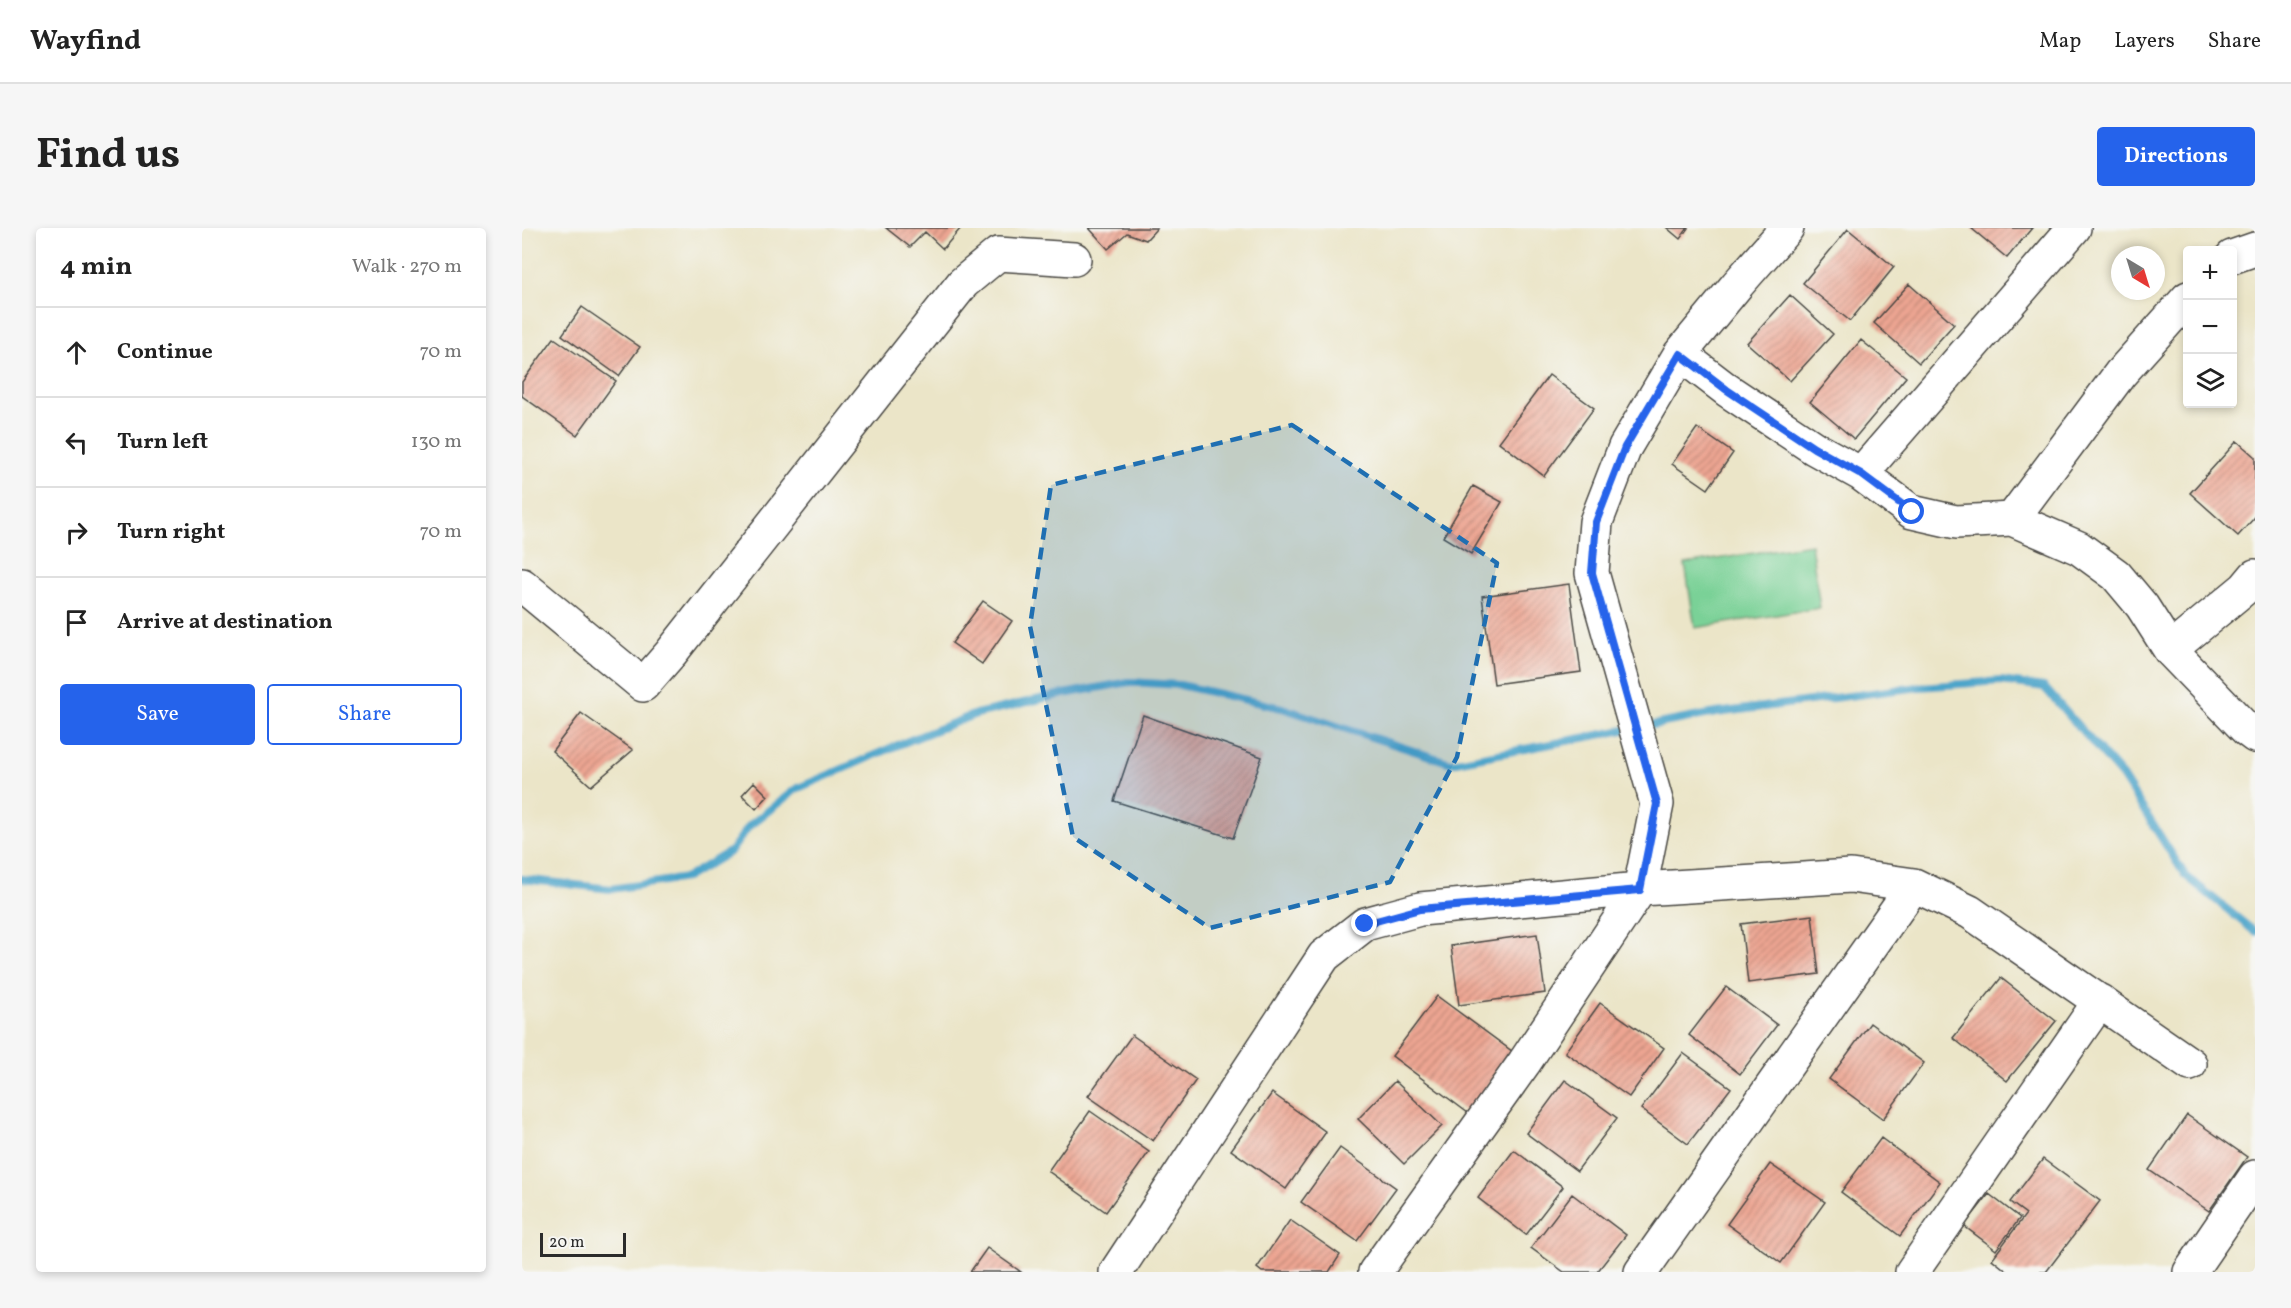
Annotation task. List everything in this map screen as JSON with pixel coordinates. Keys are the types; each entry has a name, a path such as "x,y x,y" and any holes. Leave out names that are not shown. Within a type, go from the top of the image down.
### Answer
{"street":[{"path":"1375,1272 1524,1064 1640,890 1657,804 1592,573 1596,522 1625,447 1680,354 1787,228"},
{"path":"1861,474 2074,228"},
{"path":"2237,255 2255,249"},
{"path":"522,585 643,685 672,653 963,283 998,254 1074,259"},
{"path":"2012,519 2120,374 2185,300"},
{"path":"1680,354 1727,390 1814,448 1861,474 1912,512 1956,522 2012,519 2079,548 2116,575 2142,606 2170,650 2255,736"},
{"path":"2170,650 2245,588 2255,576"},
{"path":"1116,1272 1324,956 1365,924 1420,909 1640,890 1851,876 1914,885 1970,912 2190,1064"},
{"path":"1641,1272 1914,885"},
{"path":"1912,1272 2100,1001"},
{"path":"2190,1272 2255,1177"}],"highlighted area":[{"path":"1292,425 1497,563 1457,757 1390,882 1210,928 1073,837 1030,626 1051,485"}],"green space":[{"path":"1811,544 1820,608 1695,628 1685,564"}],"building":[{"path":"886,228 961,228 943,249 925,232 910,247"},
{"path":"1089,228 1157,228 1146,240 1127,233 1108,249"},
{"path":"1667,228 1688,228 1680,239"},
{"path":"1971,228 2032,228 2007,258"},
{"path":"1848,229 1894,267 1850,321 1803,283"},
{"path":"1909,284 1954,324 1919,363 1874,323"},
{"path":"1790,295 1833,334 1790,381 1747,343"},
{"path":"582,307 640,347 619,376 562,335"},
{"path":"554,338 616,381 577,435 522,396 522,382"},
{"path":"1861,340 1906,377 1854,439 1810,402"},
{"path":"1549,375 1594,408 1544,476 1499,442"},
{"path":"1697,428 1733,453 1708,489 1672,464"},
{"path":"2237,441 2255,457 2255,517 2238,536 2190,493"},
{"path":"1473,486 1502,502 1471,554 1443,537"},
{"path":"1569,584 1581,672 1494,684 1482,596"},
{"path":"983,601 1012,621 982,664 952,643"},
{"path":"581,713 633,750 591,786 552,751"},
{"path":"1143,715 1262,757 1233,838 1114,801"},
{"path":"754,782 768,796 756,809 742,795"},
{"path":"1812,915 1819,974 1748,983 1741,924"},
{"path":"1537,934 1545,993 1459,1005 1451,946"},
{"path":"2001,978 2056,1021 2007,1081 1953,1038"},
{"path":"1726,987 1777,1025 1740,1074 1689,1035"},
{"path":"1437,996 1513,1052 1468,1113 1392,1056"},
{"path":"1600,1003 1664,1048 1629,1097 1565,1052"},
{"path":"1870,1023 1924,1063 1883,1119 1829,1079"},
{"path":"1132,1035 1196,1080 1153,1141 1088,1096"},
{"path":"1683,1053 1731,1088 1688,1144 1641,1109"},
{"path":"1565,1080 1617,1118 1577,1171 1526,1133"},
{"path":"1395,1081 1442,1126 1404,1164 1358,1119"},
{"path":"1272,1093 1326,1132 1286,1189 1231,1150"},
{"path":"1090,1111 1149,1152 1106,1212 1048,1171"},
{"path":"2187,1115 2247,1157 2209,1211 2149,1170"},
{"path":"1881,1138 1940,1182 1900,1236 1841,1192"},
{"path":"1340,1148 1396,1188 1357,1241 1301,1202"},
{"path":"1514,1150 1563,1187 1526,1235 1478,1198"},
{"path":"2043,1159 2100,1201 2046,1272 2008,1272 1992,1259 2026,1214 2010,1202"},
{"path":"1770,1164 1825,1202 1781,1263 1727,1224"},
{"path":"1572,1194 1626,1235 1597,1272 1564,1272 1531,1248"},
{"path":"1989,1194 2020,1218 1996,1250 1964,1226"},
{"path":"1290,1220 1340,1255 1329,1272 1262,1272 1257,1268"},
{"path":"987,1248 1021,1272 970,1272"}],"waterway":[{"path":"1642,727 1716,713 1919,687 2001,681 2044,687 2122,776 2185,875 2255,932"},
{"path":"522,879 611,889 686,878 731,851 749,826 796,789 976,714 1058,695 1129,682 1180,685 1282,708 1451,763 1629,729"}],"route":[{"path":"1365,924 1420,909 1640,890 1657,804 1592,573 1596,522 1625,447 1680,354 1727,390 1814,448 1861,474 1912,512"}]}
